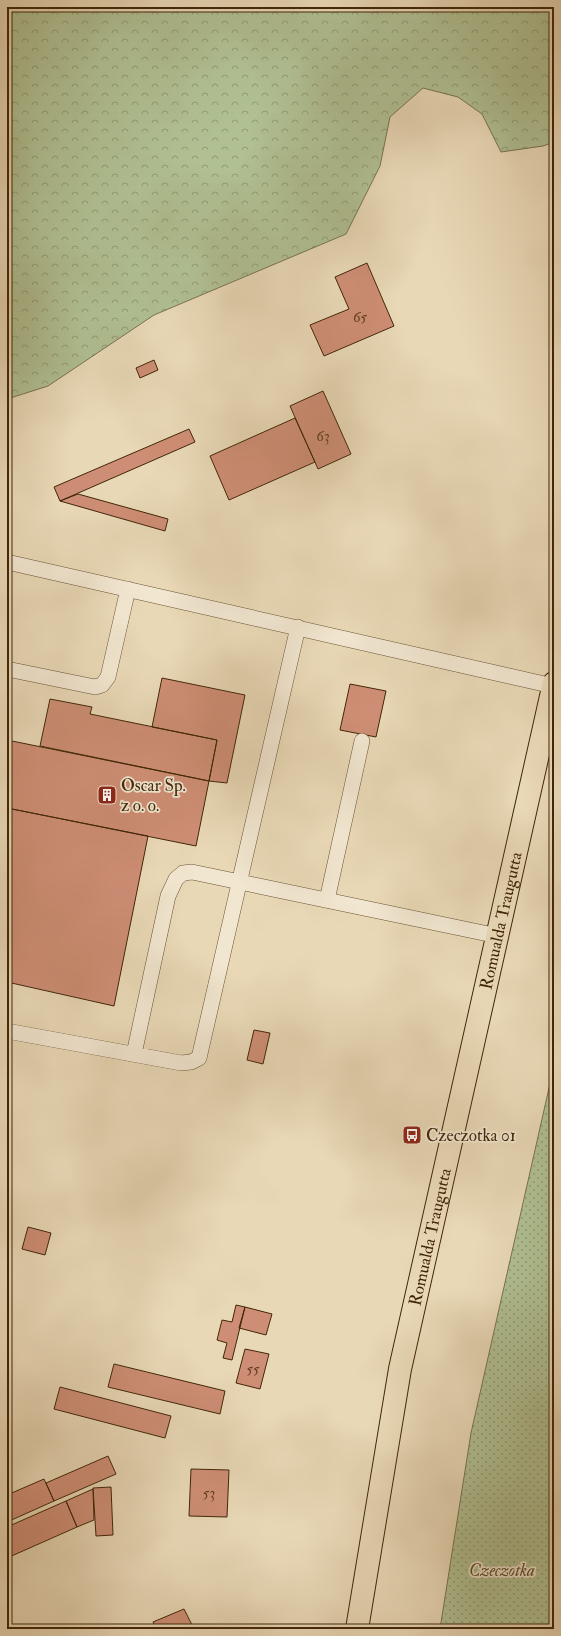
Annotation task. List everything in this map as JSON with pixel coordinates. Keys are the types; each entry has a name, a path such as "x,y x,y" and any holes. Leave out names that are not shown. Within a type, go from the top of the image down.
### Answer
{"main road":[{"name":"Romualda Traugutta","path":"357,1629 400,1369 554,684"}],"lane":[{"path":"7,562 554,684"},
{"path":"7,670 95,688 102,685 108,677 128,589"},
{"path":"7,1031 181,1064 191,1062 199,1058 298,628"},
{"path":"327,900 362,740"},
{"path":"134,1054 171,886 183,873 192,872 239,881 498,936"}],"green space":[{"path":"7,7 554,7 554,142 543,146 501,152 482,114 458,97 423,88 390,117 380,166 346,234 154,315 48,386 7,399"},
{"name":"Czeczotka","path":"554,1066 554,1629 440,1629 471,1433"}],"building":[{"path":"367,263 394,326 324,356 310,325 349,309 335,277"},
{"path":"154,360 158,370 140,378 136,368"},
{"path":"323,391 351,454 318,469 290,406"},
{"path":"295,418 315,462 229,500 210,456"},
{"path":"189,429 195,442 60,501 54,487"},
{"path":"78,494 168,519 165,531 60,501"},
{"path":"162,678 245,695 227,783 209,781 217,740 152,727"},
{"path":"350,684 386,691 376,737 340,730"},
{"path":"50,699 92,707 90,714 217,740 209,781 40,746"},
{"name":"Oscar Sp. z o. o.","path":"7,740 209,781 196,846 7,808"},
{"path":"7,808 148,836 114,1006 7,982"},
{"path":"254,1030 270,1033 263,1064 247,1060"},
{"path":"28,1227 51,1233 45,1255 22,1249"},
{"path":"236,1305 245,1307 232,1360 223,1358 227,1343 217,1340 222,1320 232,1322"},
{"path":"245,1307 272,1314 266,1335 239,1328"},
{"path":"245,1349 269,1354 260,1389 236,1383"},
{"path":"114,1364 225,1391 220,1414 108,1387"},
{"path":"60,1387 171,1416 165,1438 54,1409"},
{"path":"108,1456 116,1474 54,1501 46,1483"},
{"path":"191,1469 229,1470 227,1517 189,1516"},
{"path":"44,1479 54,1501 7,1522 7,1495"},
{"path":"111,1487 113,1535 96,1536 93,1488"},
{"path":"93,1489 94,1520 77,1527 66,1501"},
{"path":"66,1501 77,1527 7,1558 7,1527"},
{"path":"184,1609 194,1629 156,1629 153,1622"}],"place":[{"name":"Oscar Sp. z o. o.","path":"107,795"},
{"name":"Czeczotka 01","path":"412,1135"}]}
